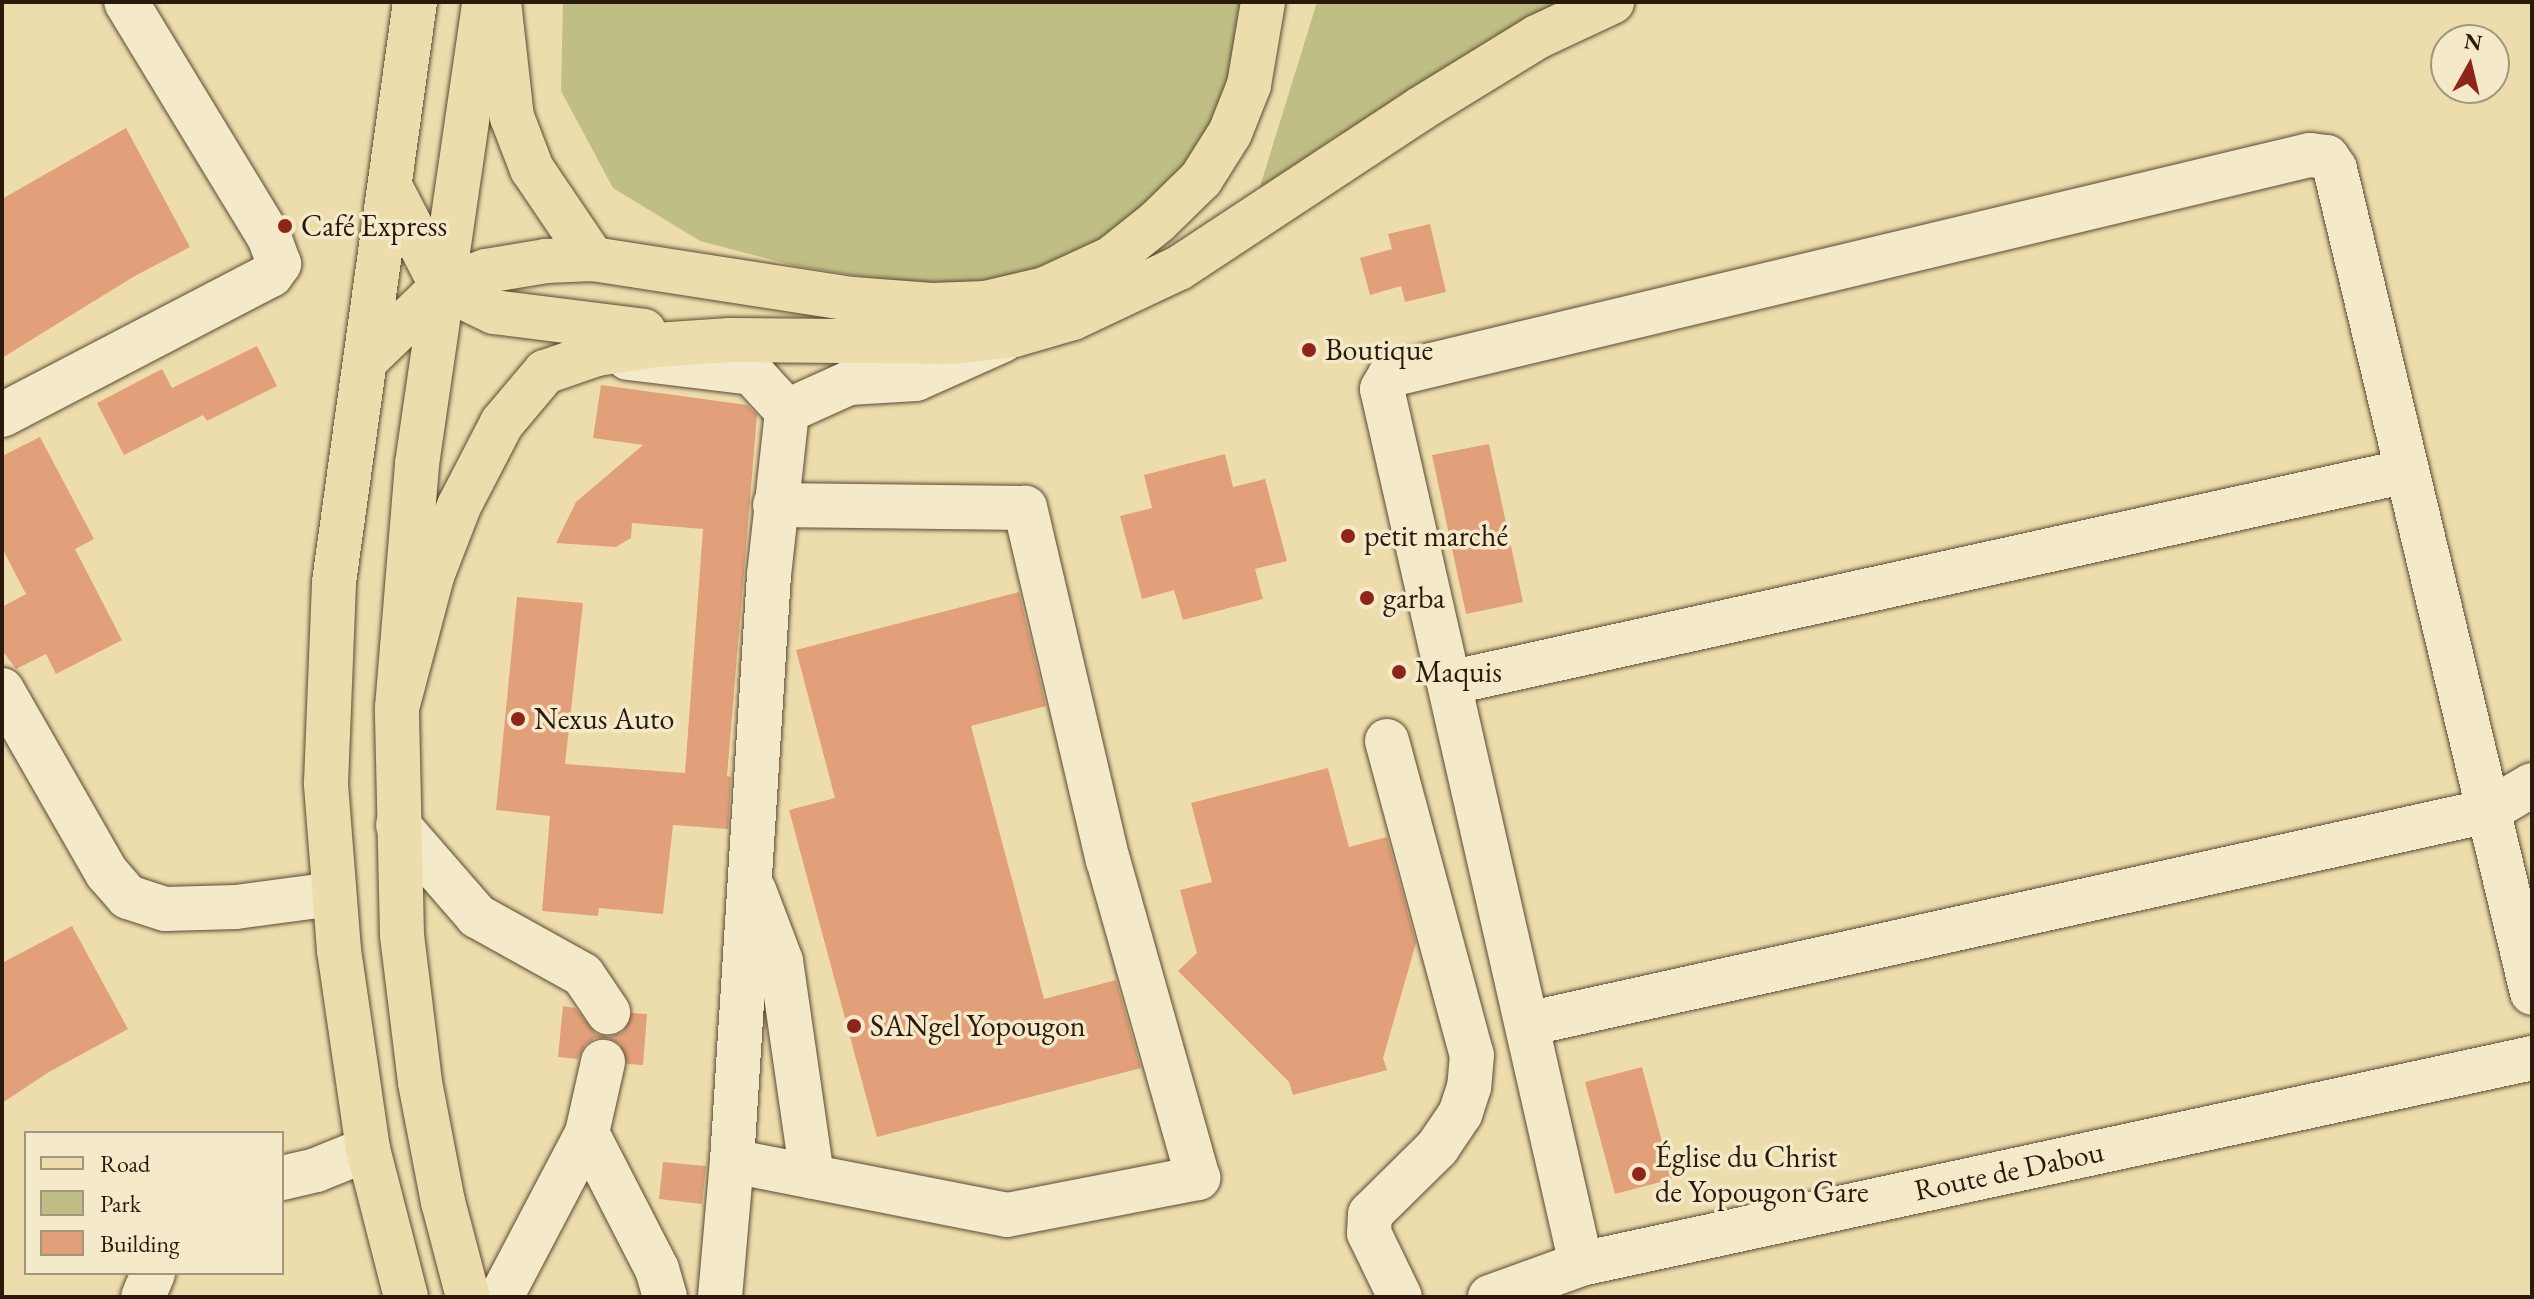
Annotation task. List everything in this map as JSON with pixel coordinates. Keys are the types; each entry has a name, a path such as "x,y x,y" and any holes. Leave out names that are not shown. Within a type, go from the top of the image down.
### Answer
{"main road":[{"path":"406,1297 368,1149 333,894 326,783 334,582 415,2"},
{"path":"468,1297 443,1202 420,1082 402,935 397,708 417,464 484,2"},
{"path":"499,2 512,117 532,169 593,259"},
{"path":"365,361 442,287 486,271 546,261 593,259 852,299 932,305 986,303 1045,289 1112,258 1158,221 1201,179 1230,133 1249,85 1263,2"},
{"path":"397,708 437,562 459,506 502,423 545,372 597,354 741,356 956,342 1014,335 1073,318 1179,268 1420,109 1537,37 1612,2"},
{"path":"391,188 442,287 494,312 741,356"}],"street":[{"path":"2,415 271,275 279,264 269,237 126,2"},
{"path":"1581,1264 1382,389 1390,375 2310,155 2327,157 2335,169 2532,993"},
{"path":"741,356 849,383 916,379 1014,335"},
{"path":"720,1297 732,1161 748,875 775,505 787,411 741,356"},
{"path":"787,411 849,383"},
{"path":"1449,683 2407,471"},
{"path":"732,1161 1007,1215 1198,1178 1112,876 1025,508 775,505"},
{"path":"2,690 107,873 128,897 165,909 236,907 333,894"},
{"path":"1387,741 1472,1055 1469,1087 1460,1114 1438,1147 1370,1214 1369,1233 1400,1297"},
{"path":"1527,1024 2488,811 2532,785"},
{"path":"398,825 477,916 583,975 608,1012"},
{"path":"748,875 781,961 812,1177"},
{"path":"743,975 786,993"},
{"name":"Route de Dabou","path":"1490,1297 1540,1288 1581,1264 2532,1058"},
{"path":"501,1297 587,1133 603,1062"},
{"path":"587,1133 657,1269 665,1297"},
{"path":"284,1178 316,1170 368,1149"},
{"path":"143,1297 152,1275"}],"green space":[{"path":"563,2 1248,2 1236,88 1179,176 1106,239 1034,271 938,288 795,266 700,241 613,188 561,91"},
{"path":"1317,2 1569,2 1333,139 1259,190"}],"building":[{"path":"126,128 190,247 133,277 2,358 2,199"},
{"path":"1430,224 1446,292 1405,302 1401,286 1370,295 1360,258 1392,249 1388,234"},
{"path":"257,346 277,386 207,421 203,415 124,455 97,403 162,369 172,388"},
{"path":"601,385 747,405 757,415 727,776 731,777 728,829 673,825 663,914 599,908 598,916 542,911 550,816 496,810 517,597 583,603 565,764 685,773 703,529 632,523 631,538 616,547 556,543 576,502 643,445 593,438"},
{"path":"40,437 94,539 75,549 122,640 56,674 46,654 16,669 2,650 2,607 26,594 2,548 2,456"},
{"path":"1489,444 1523,602 1466,614 1432,455"},
{"path":"1225,454 1233,487 1265,479 1287,561 1255,569 1263,599 1183,620 1174,590 1142,599 1120,516 1152,508 1144,475"},
{"path":"1019,592 1046,706 971,726 1044,999 1116,980 1141,1068 877,1137 789,810 835,798 796,650"},
{"path":"1328,768 1349,847 1387,837 1416,943 1383,1058 1387,1070 1293,1095 1289,1082 1178,971 1197,953 1180,890 1212,882 1191,803"},
{"path":"72,926 128,1029 49,1072 2,1103 2,963"},
{"path":"563,1006 575,1008 596,1034 609,1037 623,1032 632,1013 647,1014 643,1065 627,1064 620,1044 608,1038 595,1038 585,1045 578,1059 558,1057"},
{"path":"1642,1067 1672,1179 1615,1194 1585,1082"},
{"path":"663,1162 706,1166 702,1204 659,1199"}],"place":[{"name":"Café Express","path":"285,226"},
{"name":"Boutique","path":"1309,350"},
{"name":"petit marché","path":"1348,536"},
{"name":"garba","path":"1367,598"},
{"name":"Maquis","path":"1399,672"},
{"name":"Nexus Auto","path":"518,719"},
{"name":"SANgel Yopougon","path":"854,1026"},
{"name":"Église du Christ de Yopougon Gare","path":"1639,1174"}]}
